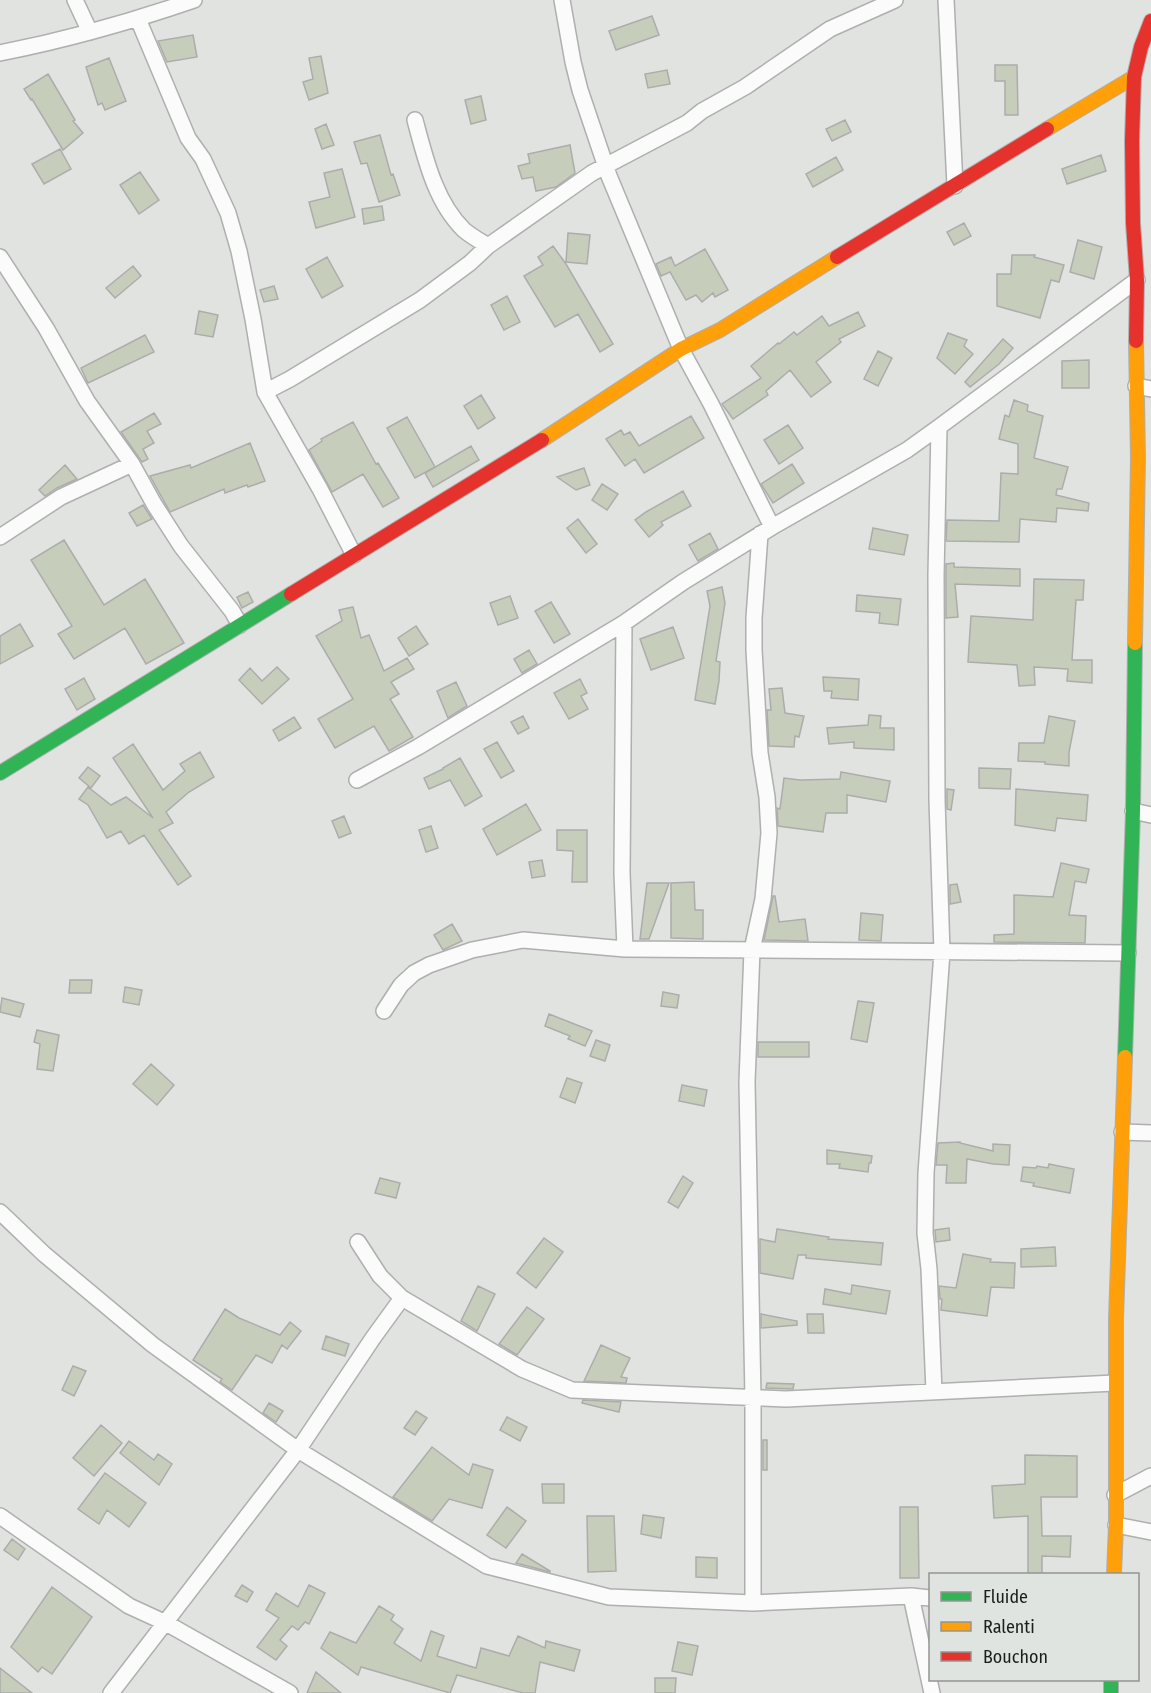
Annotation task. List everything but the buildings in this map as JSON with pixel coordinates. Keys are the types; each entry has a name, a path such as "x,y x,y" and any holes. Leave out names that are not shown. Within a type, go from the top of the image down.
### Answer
{"street":[{"path":"75,0 90,32"},
{"path":"0,53 138,19 194,0"},
{"path":"561,0 580,90 620,203 681,349 711,404 766,531 754,608 754,650 760,753 767,797 769,833 763,899 752,950 747,1082 753,1399 753,1603"},
{"path":"265,392 290,380 420,300 470,263 488,246 592,173 687,123 830,29 895,0"},
{"path":"946,0 955,186"},
{"path":"138,19 188,138 203,159 228,213 239,251 265,392 354,555"},
{"path":"1114,1573 1116,1319 1133,811 1143,595 1138,458 1143,387 1133,223 1132,141 1134,77 1141,47 1151,21"},
{"path":"0,773 576,418 681,349 720,330 1134,77"},
{"path":"415,120 428,167 444,203 453,218 466,232 488,246"},
{"path":"0,256 46,327 87,401 132,464 181,546 232,611 240,625"},
{"path":"357,780 418,747 624,623 683,582 766,531 907,450 1137,280"},
{"path":"934,1392 929,1269 925,1233 925,1179 942,952 937,800 936,576 939,427"},
{"path":"0,537 61,497 132,464"},
{"path":"624,623 622,873 625,949"},
{"path":"1133,811 1151,815"},
{"path":"384,1011 401,985 429,965 472,950 523,940 625,949 1128,953"},
{"path":"1122,1132 1151,1133"},
{"path":"0,1212 44,1254 153,1345 298,1450 487,1566 609,1597 753,1603 911,1596 929,1598"},
{"path":"358,1242 380,1276 402,1298 522,1369 572,1390 786,1399 1116,1383"},
{"path":"111,1693 298,1450 402,1298"},
{"path":"1115,1495 1151,1476"},
{"path":"3,1523 129,1606 166,1623 290,1693"},
{"path":"1116,1525 1151,1532"},
{"path":"911,1596 929,1679"}],"traffic: fast":[{"path":"0,773 291,594"},
{"path":"1125,1057 1133,811 1135,643"},
{"path":"1111,1681 1111,1693"}],"traffic: slow":[{"path":"1047,129 1134,77"},
{"path":"542,440 681,349 720,330 837,257"},
{"path":"1135,643 1138,458 1136,341"},
{"path":"1114,1573 1116,1319 1125,1057"}],"traffic: jam":[{"path":"1136,341 1137,280 1133,223 1132,141 1134,77 1141,47 1151,21"},
{"path":"837,257 1047,129"},
{"path":"291,594 542,440"}]}
